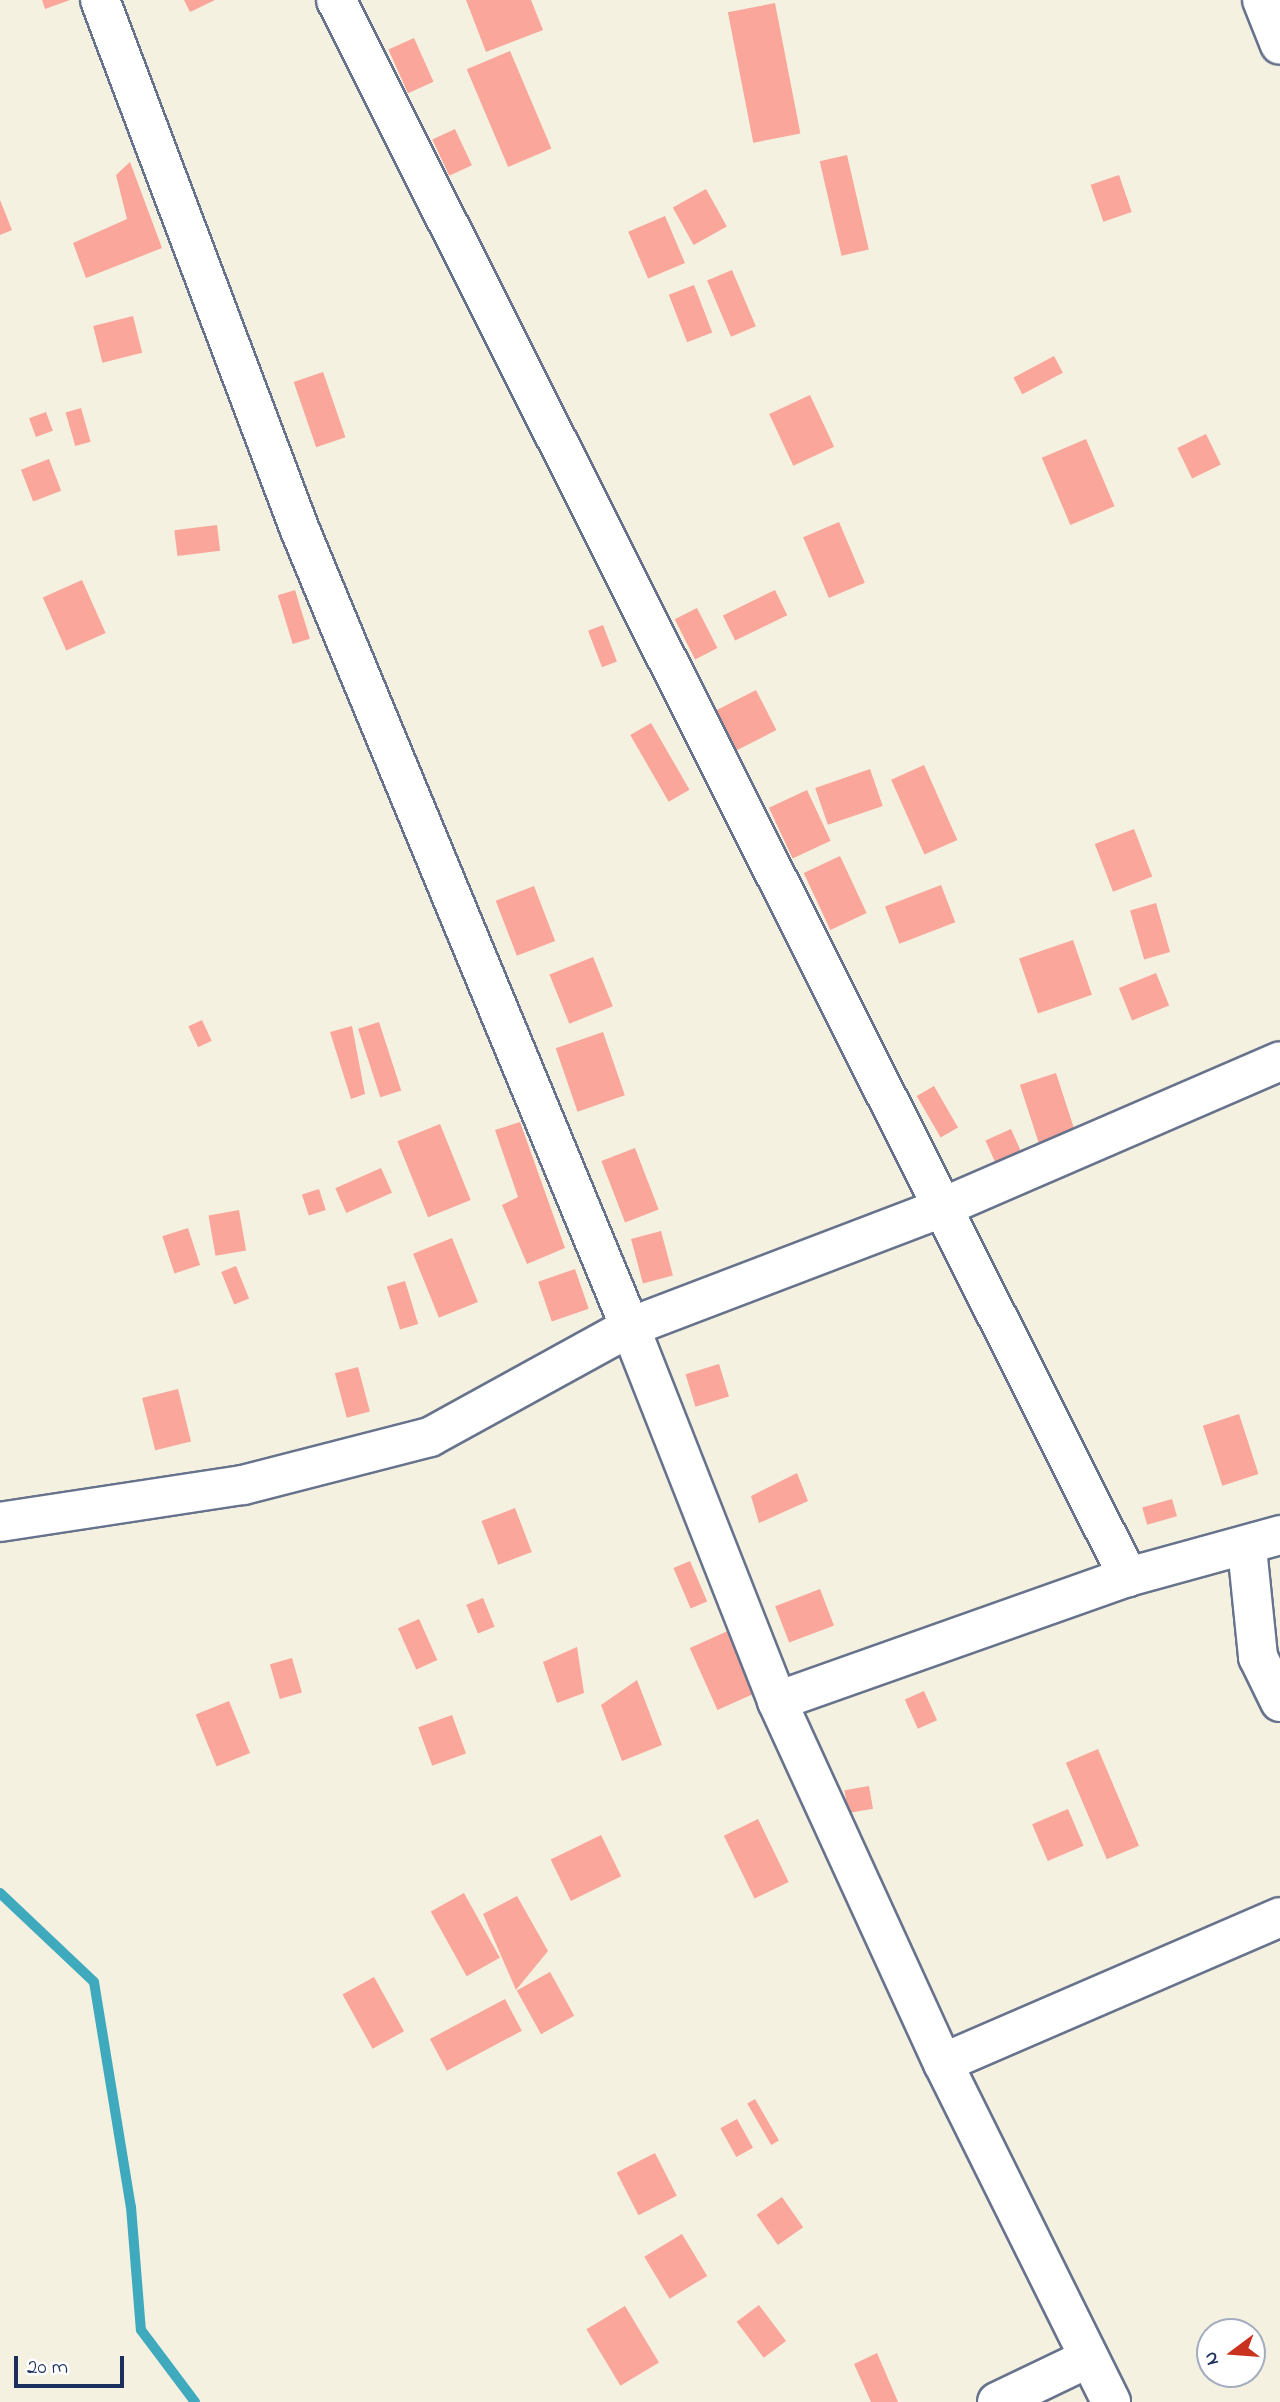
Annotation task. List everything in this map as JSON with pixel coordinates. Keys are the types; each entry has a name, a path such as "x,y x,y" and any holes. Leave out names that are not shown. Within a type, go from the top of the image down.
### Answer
{"street":[{"path":"100,0 300,530 630,1327 777,1701 943,2063 1111,2402"},
{"path":"335,0 1128,1577"},
{"path":"1262,0 1280,45"},
{"path":"0,1522 243,1485 430,1437 630,1327 941,1208 1280,1061"},
{"path":"777,1701 1128,1577 1263,1542 1258,1657 1280,1702"},
{"path":"943,2063 1280,1917"},
{"path":"996,2402 1089,2358"}],"building":[{"path":"42,0 70,0 45,9"},
{"path":"184,0 215,0 190,12"},
{"path":"466,0 531,0 543,30 486,52"},
{"path":"775,3 800,134 753,143 728,12"},
{"path":"414,38 434,82 408,93 388,49"},
{"path":"510,51 551,149 508,167 467,69"},
{"path":"455,129 472,165 449,176 432,140"},
{"path":"847,155 869,250 842,256 820,161"},
{"path":"130,162 162,248 86,278 73,243 127,219 116,175"},
{"path":"1119,175 1132,212 1103,222 1091,185"},
{"path":"706,189 727,227 694,245 673,207"},
{"path":"0,200 12,230 0,235"},
{"path":"665,216 685,263 648,279 628,232"},
{"path":"732,270 756,326 731,337 707,281"},
{"path":"694,285 712,333 687,342 669,295"},
{"path":"133,316 142,353 102,363 93,326"},
{"path":"1054,356 1063,373 1022,394 1013,378"},
{"path":"323,372 345,437 316,447 294,382"},
{"path":"810,395 834,447 793,466 769,414"},
{"path":"81,408 91,442 75,446 66,412"},
{"path":"46,412 53,431 36,437 29,418"},
{"path":"1206,434 1221,465 1192,479 1177,448"},
{"path":"1086,439 1115,506 1070,525 1042,458"},
{"path":"49,459 61,491 33,501 21,470"},
{"path":"839,522 865,583 829,598 803,537"},
{"path":"217,525 220,551 177,556 174,530"},
{"path":"82,580 106,633 66,650 43,597"},
{"path":"295,590 310,639 293,644 278,595"},
{"path":"775,590 787,615 735,641 723,615"},
{"path":"697,608 717,648 695,659 675,619"},
{"path":"603,625 617,661 602,667 588,631"},
{"path":"756,690 776,730 736,751 716,710"},
{"path":"651,723 690,790 669,802 630,735"},
{"path":"924,765 957,840 924,855 891,780"},
{"path":"870,769 883,806 828,825 815,788"},
{"path":"807,790 831,841 793,859 769,808"},
{"path":"1134,829 1152,877 1113,892 1095,844"},
{"path":"840,856 867,913 830,930 804,873"},
{"path":"941,885 955,922 899,944 885,907"},
{"path":"534,886 555,941 517,956 496,901"},
{"path":"1156,903 1170,952 1144,959 1130,910"},
{"path":"1073,940 1092,995 1038,1013 1019,959"},
{"path":"593,957 613,1006 569,1024 549,975"},
{"path":"1156,973 1169,1005 1132,1020 1119,988"},
{"path":"202,1020 212,1041 198,1047 188,1026"},
{"path":"379,1022 401,1090 380,1097 358,1029"},
{"path":"352,1026 365,1094 351,1099 330,1032"},
{"path":"603,1032 625,1095 578,1112 556,1048"},
{"path":"1056,1073 1075,1133 1039,1145 1020,1085"},
{"path":"934,1086 958,1128 941,1138 917,1096"},
{"path":"520,1122 565,1248 527,1264 502,1205 518,1197 495,1130"},
{"path":"440,1124 471,1200 428,1217 397,1141"},
{"path":"1011,1129 1022,1154 996,1165 985,1140"},
{"path":"635,1148 659,1210 625,1223 601,1161"},
{"path":"381,1168 392,1193 346,1213 335,1188"},
{"path":"319,1189 326,1210 309,1215 302,1195"},
{"path":"239,1210 246,1250 216,1256 208,1215"},
{"path":"188,1228 200,1265 174,1273 162,1236"},
{"path":"661,1231 673,1275 643,1283 631,1239"},
{"path":"452,1238 478,1302 439,1318 413,1254"},
{"path":"236,1266 249,1298 234,1304 221,1272"},
{"path":"575,1269 589,1309 552,1321 538,1282"},
{"path":"405,1281 418,1324 400,1330 387,1287"},
{"path":"719,1364 729,1397 695,1407 686,1374"},
{"path":"358,1367 370,1411 347,1418 335,1373"},
{"path":"178,1389 191,1441 155,1450 142,1398"},
{"path":"1239,1414 1258,1474 1222,1486 1203,1426"},
{"path":"797,1473 808,1501 759,1523 751,1496"},
{"path":"1172,1499 1177,1516 1147,1525 1142,1508"},
{"path":"515,1508 532,1552 498,1565 481,1521"},
{"path":"690,1561 707,1602 691,1609 673,1568"},
{"path":"820,1589 834,1625 789,1643 775,1606"},
{"path":"483,1598 495,1627 478,1633 466,1605"},
{"path":"419,1619 437,1660 416,1669 398,1628"},
{"path":"730,1630 758,1692 717,1710 690,1648"},
{"path":"577,1647 584,1693 557,1703 543,1662"},
{"path":"292,1658 302,1693 280,1699 270,1664"},
{"path":"637,1680 662,1745 622,1761 601,1705"},
{"path":"924,1691 937,1720 918,1729 905,1700"},
{"path":"229,1701 250,1753 217,1766 196,1714"},
{"path":"452,1715 466,1754 432,1766 418,1727"},
{"path":"1098,1749 1139,1846 1107,1859 1066,1763"},
{"path":"869,1786 873,1809 848,1813 844,1790"},
{"path":"1068,1809 1084,1846 1048,1861 1032,1824"},
{"path":"758,1819 789,1882 755,1899 724,1836"},
{"path":"601,1835 621,1876 571,1901 551,1860"},
{"path":"464,1893 500,1958 467,1976 431,1911"},
{"path":"517,1896 548,1951 516,1990 483,1914"},
{"path":"550,1972 574,2016 541,2034 517,1990"},
{"path":"374,1977 404,2031 373,2049 343,1994"},
{"path":"505,1999 522,2031 447,2071 430,2039"},
{"path":"755,2099 779,2141 771,2145 747,2104"},
{"path":"737,2119 753,2148 736,2157 720,2128"},
{"path":"655,2153 677,2196 638,2215 617,2173"},
{"path":"782,2197 803,2227 778,2245 757,2215"},
{"path":"682,2234 707,2276 670,2299 644,2257"},
{"path":"759,2305 786,2341 764,2358 737,2322"},
{"path":"625,2306 659,2363 620,2386 586,2329"},
{"path":"877,2353 898,2402 871,2402 854,2364"}],"waterway":[{"path":"0,1893 94,1982 131,2207 141,2330 195,2402"}]}
